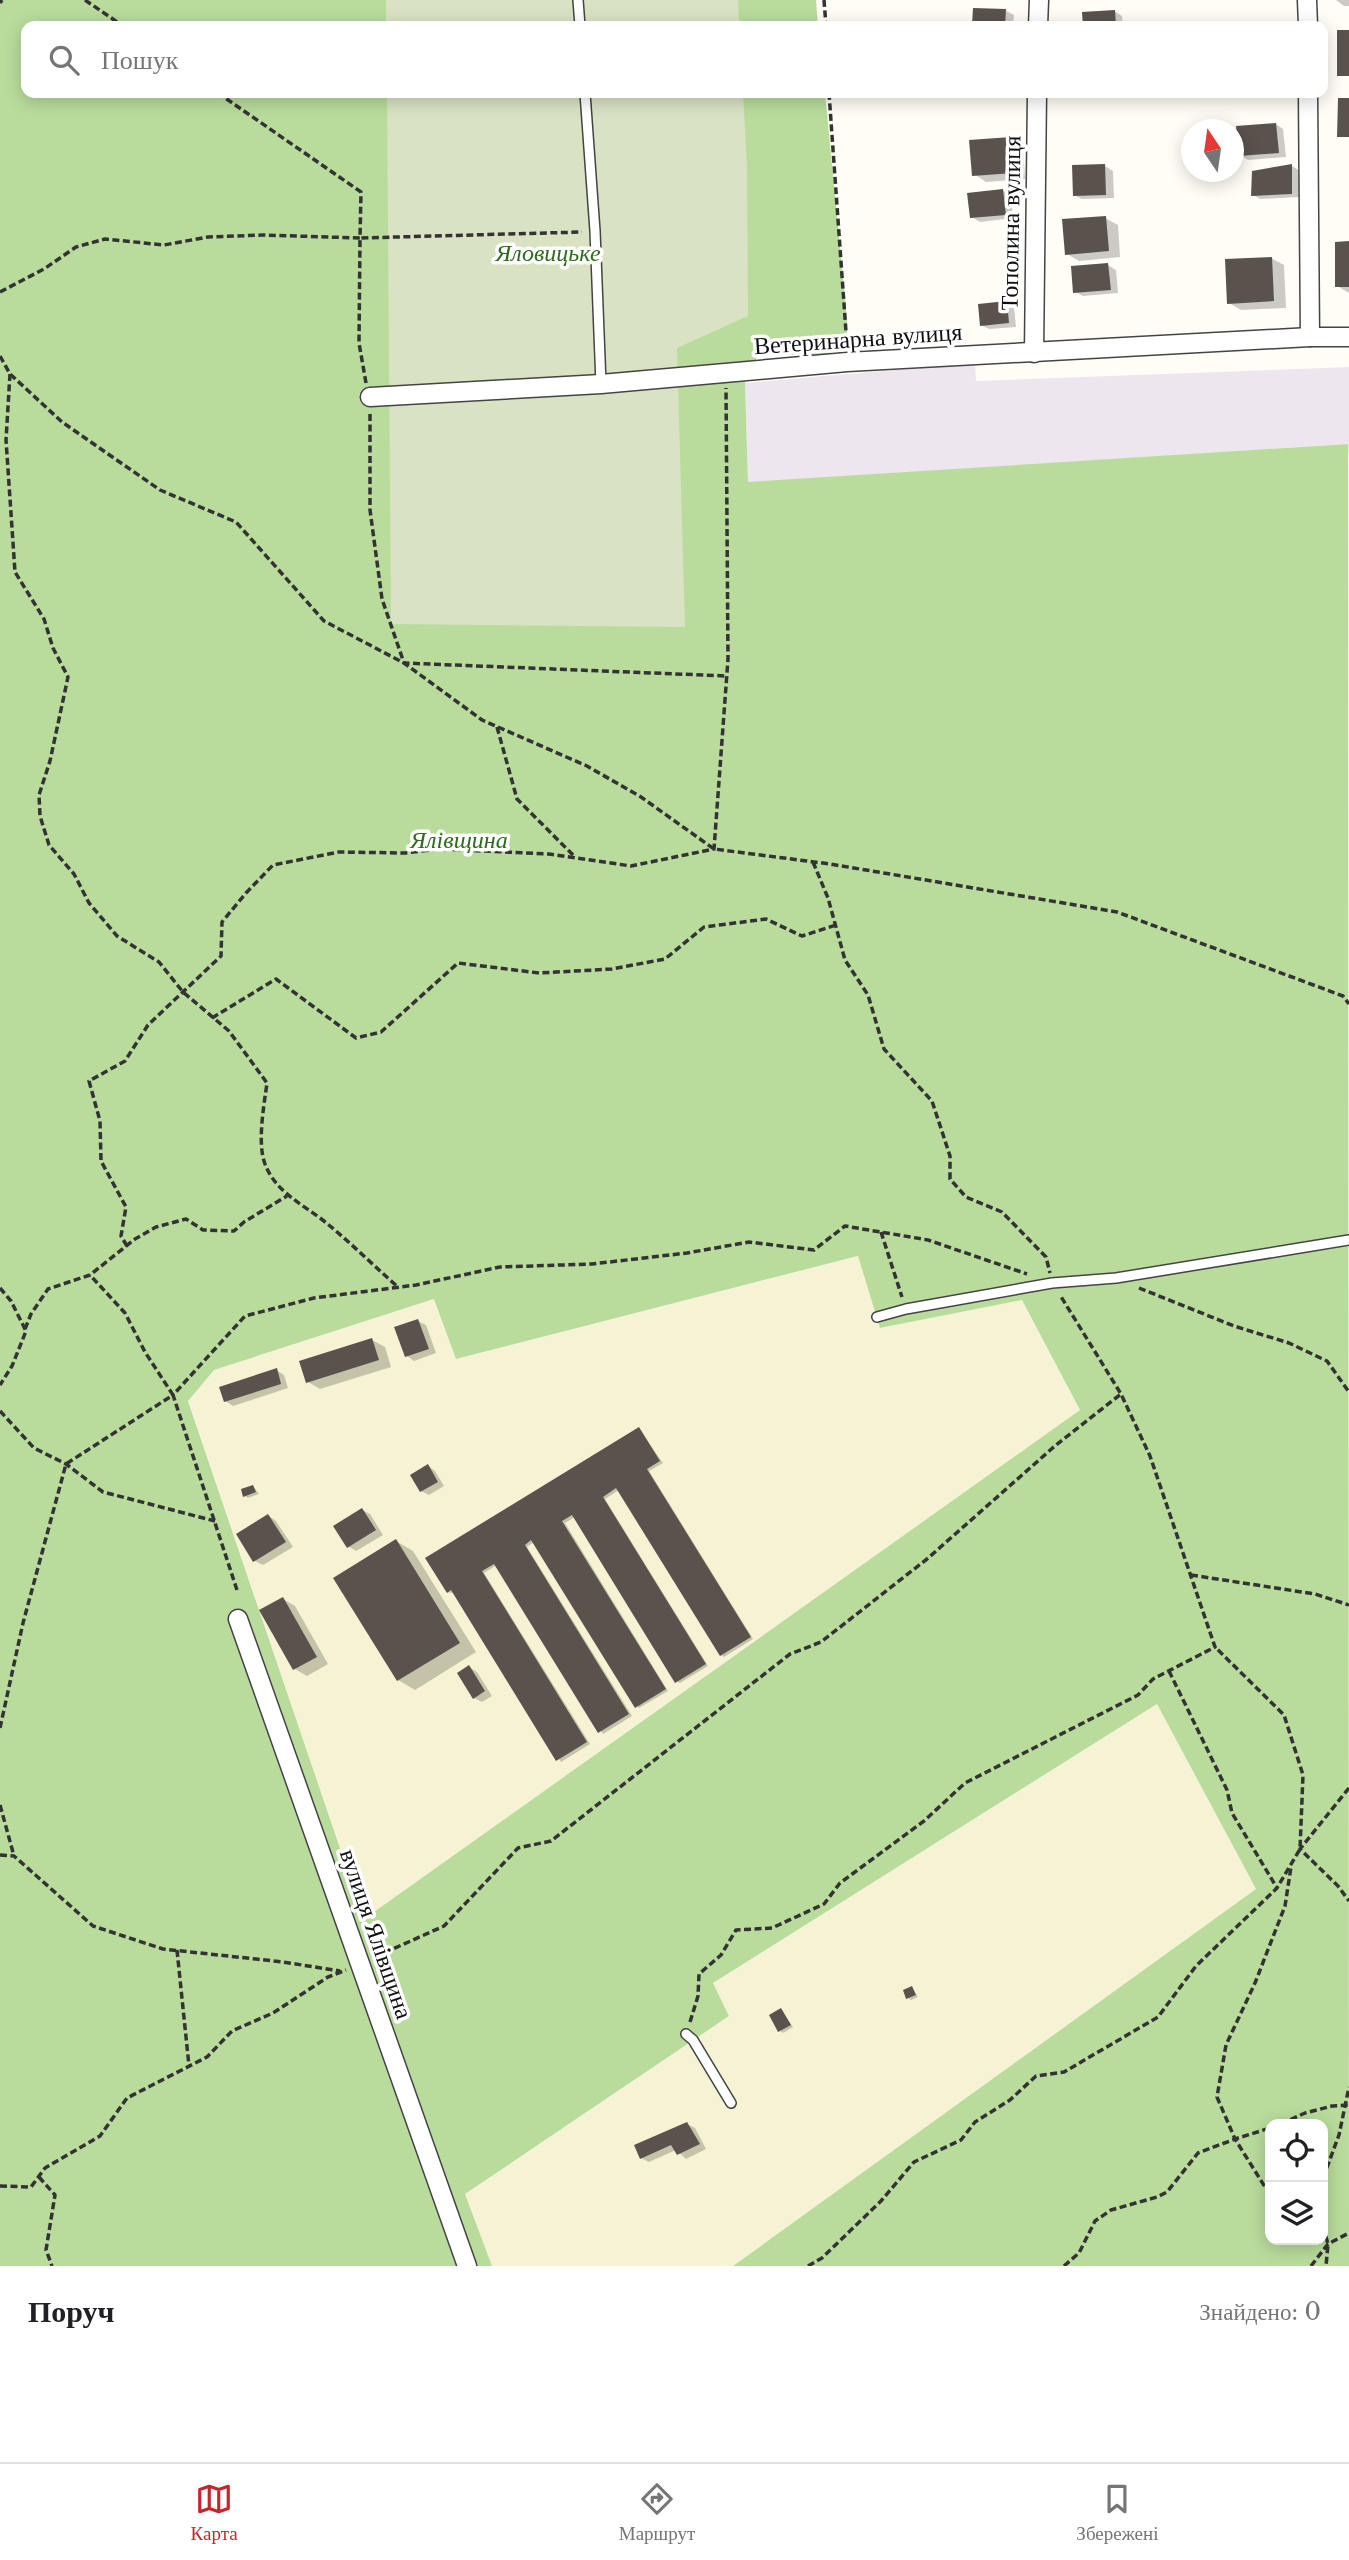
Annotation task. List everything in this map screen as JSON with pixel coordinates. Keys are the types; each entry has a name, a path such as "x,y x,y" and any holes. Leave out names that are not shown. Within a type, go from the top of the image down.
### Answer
{"street":[{"path":"1038,21 1039,0"},
{"path":"1307,0 1307,21"},
{"name":"Тополина вулиця","path":"1034,353 1037,98"},
{"path":"1308,98 1310,337"},
{"name":"Ветеринарна вулиця","path":"370,397 601,384 847,362 1349,337"},
{"name":"вулиця Ялівщина","path":"238,1619 467,2266"}],"lane":[{"path":"578,0 580,21"},
{"path":"585,98 601,384"},
{"path":"877,1317 906,1309 1052,1283 1116,1278 1349,1240"},
{"path":"686,2035 693,2040 731,2102"}],"path":[{"path":"85,0 116,21"},
{"path":"824,0 826,21"},
{"path":"225,98 361,192 359,343 370,397 372,523 382,599 404,663"},
{"path":"829,98 847,362"},
{"path":"0,292 44,269 76,247 105,239 164,245 208,237 236,236 360,238 594,231"},
{"path":"0,356 10,374 62,422 160,490 236,522 324,621 404,663 482,720 587,766 641,797 714,849"},
{"path":"714,849 727,676 726,372"},
{"path":"10,374 6,440 15,572 44,619 53,648 68,677 50,761 39,795 40,816 48,845 74,874 89,903 117,936 159,962 183,992 229,1031 267,1083 263,1156 265,1165 287,1196 328,1224 398,1287"},
{"path":"404,663 727,676"},
{"path":"497,726 517,799 577,859"},
{"path":"127,1246 121,1236 126,1207 101,1161 100,1121 89,1080 125,1061 148,1025 221,956 222,922 246,892 273,865 339,852 405,853 439,849 549,855 631,866 714,849 813,862 1116,912 1343,996 1349,1004"},
{"path":"813,862 836,925 845,960 867,995 884,1049 932,1101 950,1156 950,1179 966,1197 1002,1212 1046,1256 1052,1283 1121,1394 1150,1456 1215,1647 1284,1715 1303,1774 1300,1849 1338,1886 1349,1901"},
{"path":"212,1018 276,979 356,1038 381,1032 458,962 539,973 612,969 665,959 704,927 766,919 802,936 836,925"},
{"path":"0,1385 12,1366 31,1314 48,1289 90,1275 156,1227 186,1219 204,1230 234,1231 287,1196"},
{"path":"0,1728 23,1623 66,1464 173,1395 245,1316 314,1298 398,1287 500,1267 592,1264 687,1253 749,1242 814,1250 845,1226 928,1240 1052,1283"},
{"path":"881,1232 906,1309"},
{"path":"90,1275 125,1313 145,1352 173,1395 237,1590"},
{"path":"1116,1278 1180,1306 1289,1343 1326,1362 1349,1392"},
{"path":"0,1288 11,1301 24,1329"},
{"path":"0,2186 31,2187 46,2168 100,2136 127,2098 207,2056 232,2031 273,2013 328,1978 444,1926 518,1848 551,1841 790,1654 821,1642 928,1559 1056,1445 1121,1394"},
{"path":"0,1411 34,1448 66,1464 103,1492 215,1521"},
{"path":"1191,1576 1315,1594 1349,1605"},
{"path":"686,2035 698,1996 699,1974 721,1955 736,1930 772,1928 824,1904 840,1883 924,1821 965,1783 1138,1695 1153,1679 1215,1647"},
{"path":"1169,1671 1227,1790 1232,1812 1277,1888"},
{"path":"808,2266 822,2258 881,2201 914,2162 961,2140 975,2122 1010,2100 1036,2076 1064,2072 1158,2017 1196,1966 1277,1888 1300,1849 1349,1788"},
{"path":"0,1805 14,1856 93,1926 163,1948 342,1972"},
{"path":"0,1854 14,1856"},
{"path":"1265,2187 1235,2138 1217,2097 1226,2045 1255,1983 1285,1906 1292,1863"},
{"path":"177,1950 189,2066"},
{"path":"1328,2165 1347,2106 1349,2087"},
{"path":"1292,2119 1332,2106 1347,2106"},
{"path":"1064,2266 1079,2253 1095,2221 1111,2210 1167,2192 1198,2153 1265,2129"},
{"path":"39,2177 55,2194 46,2250 52,2266"},
{"path":"1328,2244 1349,2233"},
{"path":"1311,2266 1327,2245"},
{"path":"1326,2266 1328,2245"}],"shaded area":[{"path":"975,363 976,381 1349,367 1349,457 1347,444 748,483 745,383"},
{"path":"859,1256 881,1328 1022,1300 1080,1410 364,1919 188,1400 214,1370 435,1299 457,1359"},
{"path":"1157,1704 1256,1889 733,2266 492,2266 465,2194 729,2016 713,1983"}],"green space":[{"name":"Ялівщина","path":"0,0 816,0 818,21 21,21 21,98 825,98 847,319 847,355 758,355 745,383 748,482 1348,444 1349,2266 733,2266 1256,1889 1157,1704 713,1983 729,2016 465,2194 492,2266 0,2266","holes":["858,1256 880,1328 1022,1300 1080,1410 364,1919 188,1401 214,1370 434,1299 456,1359"]},
{"path":"386,0 738,0 739,21 386,21"},
{"name":"Яловицьке","path":"387,98 743,98 747,167 748,316 677,348 685,627 391,624"}],"building":[{"path":"973,8 1006,9 1005,21 972,21"},
{"path":"1115,10 1116,21 1083,21 1082,12"},
{"path":"1337,30 1349,30 1349,76 1337,76"},
{"path":"1338,98 1349,98 1349,137 1337,137"},
{"path":"1276,123 1279,153 1244,156 1244,125"},
{"path":"1011,137 1014,173 972,176 969,140"},
{"path":"1105,164 1106,195 1073,196 1072,165"},
{"path":"1292,164 1292,194 1251,196 1252,171"},
{"path":"1003,189 1006,215 970,218 967,193"},
{"path":"1106,216 1109,251 1065,255 1062,219"},
{"path":"1349,241 1349,287 1335,287 1335,242"},
{"path":"1272,257 1274,301 1227,304 1225,259"},
{"path":"1108,263 1111,290 1073,293 1071,266"},
{"path":"1007,301 1009,323 980,326 978,304"},
{"path":"418,1319 429,1349 405,1357 394,1327"},
{"path":"372,1338 379,1360 306,1383 299,1361"},
{"path":"277,1368 281,1384 224,1402 219,1387"},
{"path":"639,1427 660,1461 647,1469 751,1637 720,1656 616,1488 603,1497 706,1664 675,1683 572,1515 562,1521 666,1689 635,1708 531,1540 525,1545 629,1714 598,1733 494,1564 482,1571 587,1742 556,1761 451,1590 447,1593 425,1558"},
{"path":"428,1464 438,1482 420,1492 410,1475"},
{"path":"253,1485 256,1492 243,1497 241,1489"},
{"path":"362,1508 376,1530 347,1548 333,1526"},
{"path":"268,1514 286,1542 253,1562 236,1534"},
{"path":"396,1539 460,1643 397,1681 333,1578"},
{"path":"283,1597 317,1657 293,1670 259,1610"},
{"path":"469,1665 485,1691 473,1699 457,1673"},
{"path":"912,1986 916,1995 906,1999 903,1990"},
{"path":"781,2008 791,2025 778,2032 769,2015"},
{"path":"687,2122 700,2144 677,2155 671,2145 640,2159 634,2145"}]}
